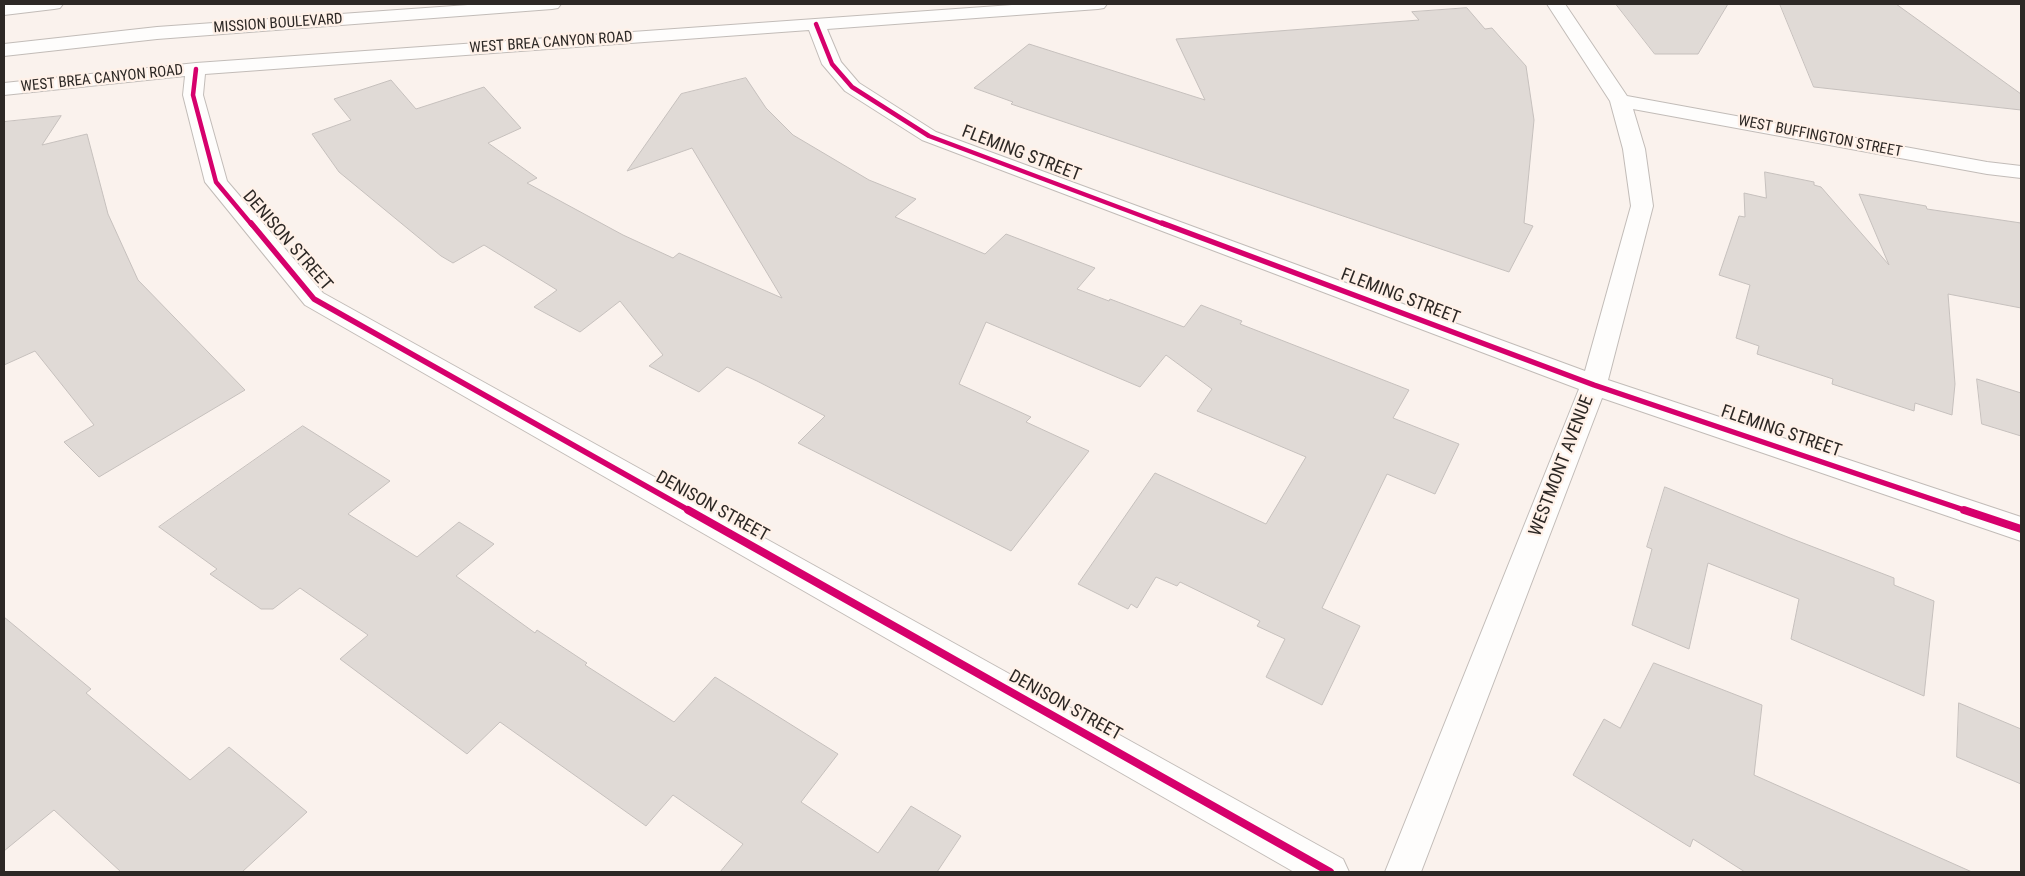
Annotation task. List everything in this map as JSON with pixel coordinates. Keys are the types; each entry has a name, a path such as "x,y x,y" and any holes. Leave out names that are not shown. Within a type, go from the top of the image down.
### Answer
{"street":[{"path":"4,10 54,4"},
{"path":"374,17 408,4"},
{"name":"MISSION BOULEVARD","path":"4,50 157,33 552,4"},
{"name":"WEST BREA CANYON ROAD","path":"4,90 196,69 1098,4"},
{"name":"WESTMONT AVENUE","path":"1402,872 1594,385 1642,206 1634,149 1620,101 1556,4"},
{"name":"FLEMING STREET","path":"816,24 832,64 852,87 929,136 1594,385 2021,529"},
{"name":"DENISON STREET","path":"196,69 194,95 216,182 314,299 1330,872"},
{"name":"WEST BUFFINGTON STREET","path":"1620,101 1987,168 2021,172"}],"building":[{"path":"1616,4 1728,4 1698,54 1655,54"},
{"path":"1780,4 1896,4 2021,94 2021,110 1814,87"},
{"path":"1467,8 1485,29 1492,28 1526,66 1534,120 1524,223 1533,226 1509,272 1011,104 1013,102 974,88 1029,44 1205,100 1176,39 1419,20 1412,12"},
{"path":"746,78 766,108 793,135 869,180 916,199 895,217 985,254 1006,234 1095,268 1077,289 1109,301 1110,299 1184,327 1201,305 1242,321 1240,324 1409,390 1393,418 1459,444 1435,494 1387,474 1322,608 1360,626 1322,705 1266,677 1285,639 1257,626 1260,621 1180,582 1177,586 1156,577 1137,608 1131,604 1128,609 1078,584 1155,473 1266,524 1306,457 1197,411 1212,389 1166,355 1140,387 986,322 959,384 1031,417 1026,422 1089,451 1011,551 798,443 825,416 757,381 727,367 699,392 649,366 663,355 620,301 580,332 534,307 557,290 484,245 453,263 441,256 339,172 312,134 351,120 334,99 391,80 416,109 484,87 521,128 488,143 537,178 527,183 623,235 673,258 679,253 782,298 692,148 627,171 681,94"},
{"path":"61,116 42,145 87,134 108,214 138,280 245,390 99,477 64,442 94,425 35,351 4,365 4,122"},
{"path":"1765,172 1814,182 1814,185 1821,187 1889,265 1859,194 1926,206 1927,209 2021,223 2021,308 1948,294 1955,384 1952,415 1915,403 1914,411 1832,384 1833,379 1757,354 1759,346 1736,338 1750,285 1719,275 1739,216 1745,217 1744,193 1766,198"},
{"path":"1977,379 2021,393 2021,436 1982,424"},
{"path":"303,426 390,481 348,514 417,557 459,522 494,544 456,576 535,633 537,630 587,663 585,665 674,722 715,677 838,754 801,802 878,853 911,806 961,836 937,872 720,872 743,844 673,795 646,826 500,722 467,754 340,659 368,635 300,588 273,609 261,609 210,574 217,569 159,527"},
{"path":"1665,487 1894,578 1894,585 1934,601 1924,696 1791,639 1799,599 1708,563 1689,649 1632,625 1652,549 1647,547"},
{"path":"4,617 91,689 86,693 190,780 229,747 307,812 242,872 121,872 54,810 4,851"},
{"path":"1654,663 1762,705 1754,775 1972,872 1745,872 1693,839 1690,847 1573,775 1604,719 1620,728"},
{"path":"1959,703 2021,729 2021,784 1957,757"}],"cycle path":[{"path":"816,24 832,64 852,87 929,136 1594,385 2021,529"},
{"path":"196,69 193,95 216,182 314,299 1330,872"}]}
